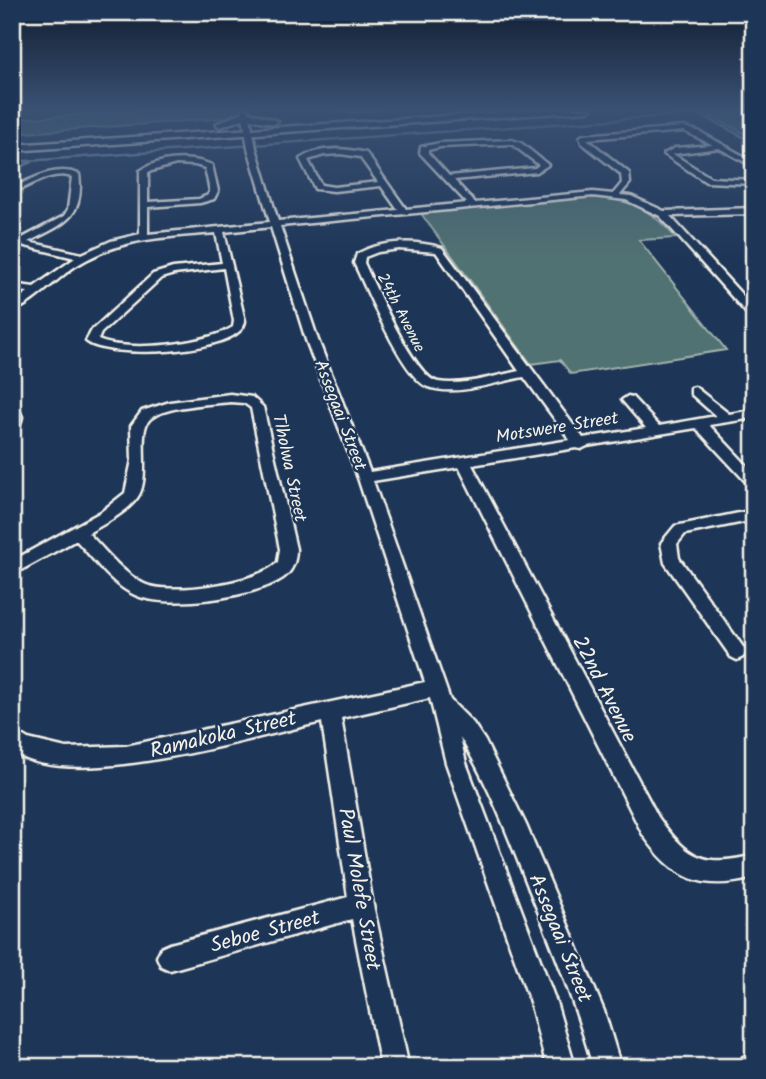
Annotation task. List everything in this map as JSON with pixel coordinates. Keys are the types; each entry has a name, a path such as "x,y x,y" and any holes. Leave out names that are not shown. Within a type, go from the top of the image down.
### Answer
{"street":[{"name":"Assegaai Street","path":"257,159 274,223 312,340 365,478 439,697 450,744 543,1002 561,1067"},
{"path":"304,159 318,187 334,189 382,184"},
{"path":"365,159 402,210"},
{"path":"430,159 472,204"},
{"path":"448,178 537,170 544,165 537,159"},
{"path":"607,159 625,173 627,178 615,196"},
{"path":"677,159 709,180 754,182"},
{"path":"144,236 144,174 147,169 195,163 209,167 214,191 211,197 200,201 145,205"},
{"path":"12,191 52,174 69,173 76,176 72,209 67,218 16,242"},
{"path":"12,309 81,257 111,243 144,236 581,194 615,196 637,201 663,214 748,301 754,315"},
{"path":"663,214 754,211"},
{"path":"219,228 239,313 240,325 232,334 193,343 136,349 111,349 100,347 92,341 96,332 157,276 173,271 226,265"},
{"path":"16,242 81,257"},
{"name":"24th Avenue","path":"527,373 444,386 421,379 410,363 359,263 360,256 369,251 411,246 439,250 581,444"},
{"path":"12,286 37,290"},
{"path":"695,391 725,417"},
{"name":"Tlholwa Street","path":"12,569 78,533 122,505 132,495 139,460 138,426 147,414 170,406 230,398 248,400 257,407 288,550 288,559 278,574 249,584 157,596 133,586 78,533"},
{"path":"628,400 656,430"},
{"path":"12,408 15,417 12,428"},
{"name":"Motswere Street","path":"365,478 701,425 725,417 754,414"},
{"path":"701,425 754,482"},
{"name":"22nd Avenue","path":"463,462 650,825 663,845 676,860 704,872 720,875 754,866"},
{"path":"737,652 668,550 669,543 680,530 754,515"},
{"name":"Assegaai Street","path":"439,697 478,748 518,833 591,1011 607,1067"},
{"name":"Ramakoka Street","path":"16,748 66,758 126,756 330,710 439,697"},
{"name":"Paul Molefe Street","path":"330,710 360,905 395,1067"},
{"name":"Seboe Street","path":"170,957 360,905"}],"green space":[{"path":"581,196 634,205 665,226 676,238 639,240 726,350 571,374 560,360 531,364 420,212"}],"waterway":[{"path":"12,162 50,159"},
{"path":"12,170 32,162"}]}
